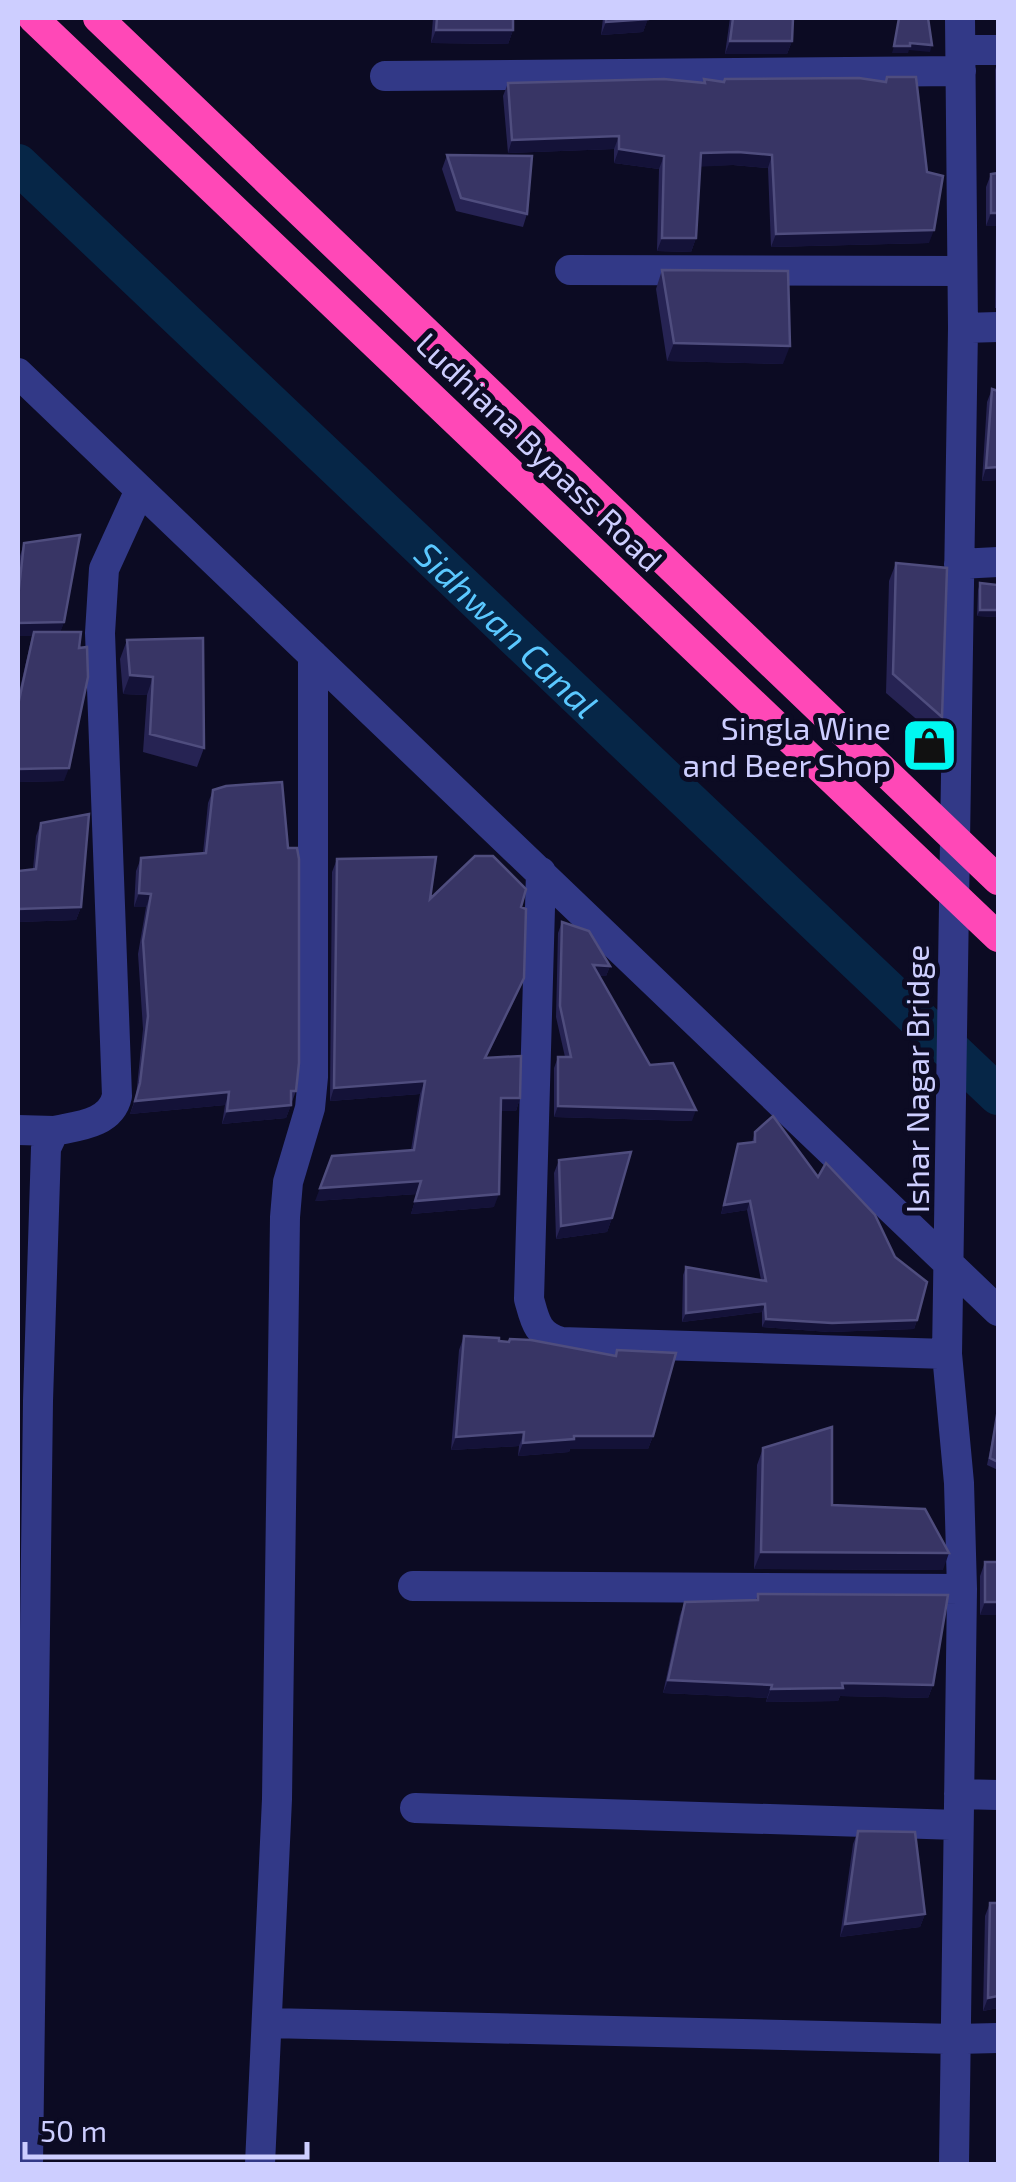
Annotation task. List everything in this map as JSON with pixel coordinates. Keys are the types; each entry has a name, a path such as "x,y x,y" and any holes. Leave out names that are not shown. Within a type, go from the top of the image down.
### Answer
{"highway":[{"name":"Ludhiana Bypass Road","path":"33,18 998,936"},
{"name":"Ludhiana Bypass Road","path":"98,18 998,880"}],"street":[{"name":"Ishar Nagar Bridge","path":"954,2164 962,1589 959,1483 947,1354 960,564 960,18"},
{"path":"386,76 961,60 998,50"},
{"path":"570,270 961,270"},
{"path":"962,328 998,328"},
{"path":"18,374 998,1312"},
{"path":"18,1130 54,1131 92,1123 107,1114 117,1096 100,633 104,568 140,490"},
{"path":"960,564 998,562"},
{"path":"260,2164 280,1652 285,1217 288,1182 312,1092 313,655"},
{"path":"542,872 529,1298 536,1326 546,1338 561,1342 947,1354"},
{"path":"28,2164 26,1679 30,1277 46,1148 54,1131"},
{"path":"413,1586 962,1589"},
{"path":"959,1794 998,1795"},
{"path":"414,1808 958,1825"},
{"path":"268,2023 998,2038"}],"building":[{"path":"437,18 513,18 513,30 436,30"},
{"path":"606,18 648,18 648,19 606,22"},
{"path":"733,18 793,18 792,41 730,41"},
{"path":"899,18 928,18 932,45 894,46"},
{"path":"887,77 916,77 927,172 943,176 934,230 776,234 772,155 701,153 696,238 662,238 664,156 619,149 619,136 512,140 508,83 859,78 886,82"},
{"path":"447,155 532,156 527,214 461,198"},
{"path":"998,173 998,213 991,213 991,174"},
{"path":"662,270 788,271 790,346 674,343"},
{"path":"992,389 998,391 998,467 986,468"},
{"path":"80,535 64,622 18,623 24,543"},
{"path":"896,563 947,568 942,717 893,674"},
{"path":"980,583 998,585 998,610 980,610"},
{"path":"34,632 81,632 79,648 87,647 88,677 69,768 18,769 18,705"},
{"path":"203,638 204,748 150,734 153,677 130,675 127,640"},
{"path":"282,782 288,848 297,848 299,859 299,1063 291,1105 227,1111 229,1092 135,1101 148,1016 143,941 151,894 139,893 141,858 206,853 213,790"},
{"path":"89,814 81,907 18,909 18,871 36,869 41,823"},
{"path":"475,856 493,856 526,889 521,907 526,909 524,978 485,1058 521,1056 520,1098 501,1098 499,1194 415,1201 421,1181 320,1188 332,1156 414,1150 425,1081 334,1088 337,859 436,857 430,899"},
{"path":"562,922 589,931 610,966 593,965 650,1065 673,1063 696,1110 558,1106 558,1057 571,1057 560,1006"},
{"path":"773,1116 818,1177 826,1163 875,1215 895,1257 927,1282 917,1320 832,1323 766,1319 765,1304 686,1313 686,1267 766,1281 750,1201 724,1205 738,1144 755,1142 755,1132"},
{"path":"631,1152 612,1218 561,1226 559,1160"},
{"path":"464,1336 509,1342 531,1340 616,1356 617,1350 676,1353 653,1436 574,1436 523,1443 524,1432 456,1437"},
{"path":"998,1416 998,1462 990,1458"},
{"path":"832,1427 832,1505 925,1509 949,1553 761,1552 763,1448"},
{"path":"985,1562 998,1562 998,1602 985,1602"},
{"path":"758,1594 948,1595 933,1685 842,1683 843,1688 771,1689 772,1685 668,1680 685,1602 758,1600"},
{"path":"858,1831 915,1832 925,1914 845,1924"},
{"path":"990,1903 998,1903 998,1996 988,1998"}],"waterway":[{"name":"Sidhwan Canal","path":"18,164 998,1095"}],"place":[{"name":"Singla Wine and Beer Shop","path":"930,745"}]}
